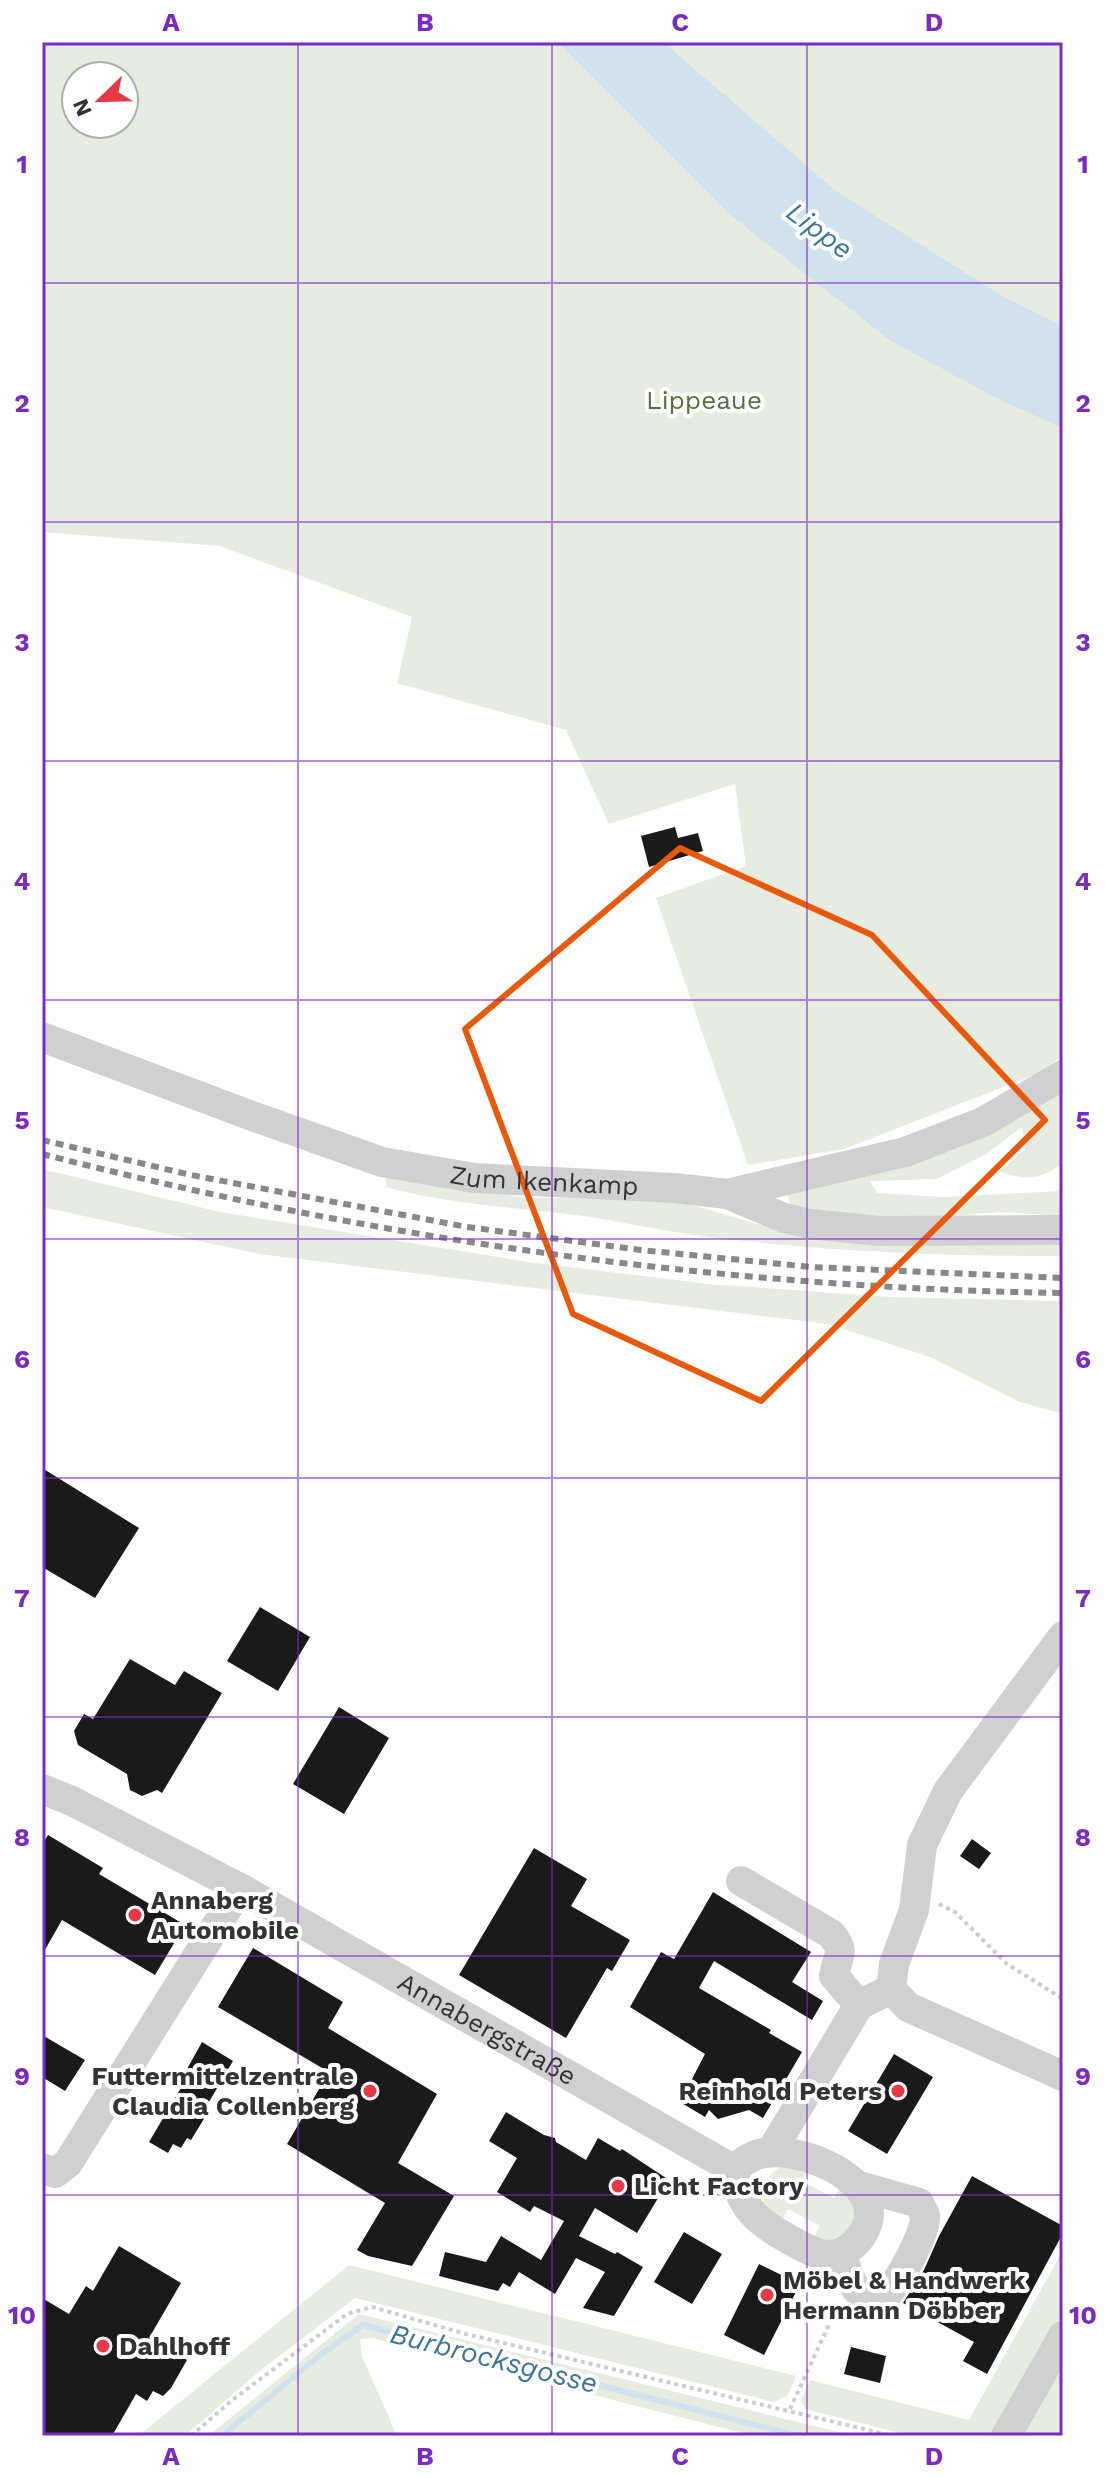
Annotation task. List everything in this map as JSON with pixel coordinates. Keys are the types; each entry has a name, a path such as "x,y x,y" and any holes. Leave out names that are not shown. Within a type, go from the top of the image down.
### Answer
{"street":[{"name":"Zum Ikenkamp","path":"42,1037 382,1162 474,1178 675,1188 727,1194 784,1218 810,1224 879,1231 1063,1230"},
{"path":"727,1194 905,1152 983,1122 1063,1075"},
{"path":"891,1989 894,1964 914,1910 922,1845 948,1791 1063,1636"},
{"name":"Annabergstraße","path":"42,1789 72,1801 240,1888 733,2169"},
{"path":"741,1881 831,1934 842,1951 834,1976 859,2005"},
{"path":"55,2166 240,1888"},
{"path":"771,2152 859,2005 891,1989"},
{"path":"891,1989 908,2007 1063,2076"},
{"path":"771,2152 807,2157 859,2186 869,2216 859,2239 841,2253 828,2256 818,2254 762,2225 741,2196 733,2169 751,2157 771,2152"},
{"path":"841,2253 850,2283 868,2300 879,2302 894,2287 923,2228 925,2214 919,2203 859,2186"},
{"path":"1006,2436 1063,2336"}],"path":[{"path":"938,1904 955,1912 1007,1964 1063,1999"},
{"path":"790,2410 840,2301"},
{"path":"191,2436 231,2401 347,2314 372,2307 466,2334 893,2436"}],"highlighted area":[{"path":"680,848 872,935 1045,1120 761,1401 573,1314 465,1029"}],"green space":[{"name":"Lippeaue","path":"42,42 1063,42 1063,1054 1044,1071 844,1149 748,1165 656,898 746,866 735,784 609,824 566,730 397,683 412,617 220,546 42,532"},
{"path":"1063,1083 1063,1163 1047,1173 1025,1177 999,1171 1025,1150 1022,1127 986,1154 937,1179 870,1181 877,1193 944,1197 1063,1191 1063,1216 1002,1212 872,1222 790,1205 788,1196 791,1188"},
{"path":"42,1169 220,1212 528,1262 709,1284 891,1297 1063,1301 1063,1414 1020,1402 930,1357 828,1324 259,1254 42,1207"},
{"path":"386,1173 527,1198 622,1197 680,1201 788,1233 1063,1240 1063,1256 871,1251 728,1239 584,1216 435,1198 386,1187"},
{"path":"783,2166 808,2167 802,2181 834,2198 841,2184 847,2186 858,2221 842,2240 812,2241 820,2226 788,2209 779,2225 764,2207 766,2182 772,2173"},
{"path":"1063,2250 1063,2313 993,2436 911,2436 805,2409 801,2400 810,2380 969,2420"},
{"path":"349,2265 796,2376 787,2396 774,2402 355,2298 261,2370 185,2436 138,2436"},
{"path":"359,2314 855,2436 754,2436 372,2338 360,2339 362,2356 397,2436 208,2436"},
{"path":"1063,2368 1063,2436 1019,2436"}],"water":[{"name":"Lippe","path":"557,42 663,42 836,191 1002,296 1063,326 1063,428 996,398 891,341 729,214"}],"building":[{"path":"675,827 678,838 698,833 703,851 649,867 641,836"},
{"path":"42,1468 139,1528 95,1598 42,1567"},
{"path":"260,1607 310,1637 278,1691 227,1661"},
{"path":"130,1659 175,1685 184,1671 222,1693 162,1793 157,1790 142,1796 130,1790 127,1774 78,1745 74,1731 84,1714 93,1719"},
{"path":"339,1707 389,1738 344,1814 293,1784"},
{"path":"48,1835 103,1868 99,1874 185,1925 155,1975 62,1920 42,1955 42,1845"},
{"path":"972,1839 991,1853 979,1869 960,1856"},
{"path":"534,1848 587,1879 571,1906 630,1940 612,1971 607,1968 566,2038 459,1975"},
{"path":"713,1892 811,1952 792,1982 823,2001 812,2020 714,1961 699,1988 802,2052 763,2118 749,2110 718,2119 709,2110 705,2117 680,2102 705,2054 630,2007 661,1952 674,1959"},
{"path":"253,1948 343,2002 328,2028 437,2094 398,2163 454,2196 412,2266 368,2256 357,2250 385,2203 287,2144 329,2072 218,2007"},
{"path":"42,2035 85,2060 65,2091 42,2077"},
{"path":"202,2042 233,2061 191,2140 187,2138 181,2148 173,2144 168,2153 149,2142 191,2071 187,2069"},
{"name":"Reinhold Peters","path":"894,2054 933,2077 887,2154 848,2131"},
{"path":"506,2112 544,2135 555,2138 556,2142 586,2160 598,2138 620,2151 622,2149 669,2180 637,2233 595,2208 579,2236 643,2267 614,2316 583,2308 605,2272 576,2258 555,2294 519,2272 510,2287 503,2283 498,2291 439,2276 445,2252 486,2262 501,2236 541,2260 564,2221 534,2206 530,2212 497,2192 517,2158 489,2141"},
{"path":"972,2176 1063,2226 1063,2233 987,2374 963,2361 974,2342 903,2303 924,2270"},
{"path":"684,2232 722,2254 692,2304 654,2282"},
{"name":"Dahlhoff","path":"119,2246 181,2283 149,2338 187,2360 163,2396 153,2391 147,2401 136,2394 112,2436 42,2436 42,2298 69,2314 86,2286 93,2291"},
{"path":"759,2264 800,2284 764,2355 724,2335"},
{"path":"851,2347 886,2356 880,2383 844,2374"}],"waterway":[{"name":"Burbrocksgosse","path":"222,2436 320,2355 363,2325 799,2436"}],"railway":[{"path":"42,1140 191,1175 467,1227 641,1250 811,1267 1063,1278"},
{"path":"42,1154 293,1211 548,1254 806,1281 1063,1293"}],"place":[{"name":"Annaberg Automobile","path":"135,1915"},
{"name":"Futtermittelzentrale Claudia Collenberg","path":"370,2091"},
{"name":"Reinhold Peters","path":"898,2091"},
{"name":"Licht Factory","path":"618,2186"},
{"name":"Möbel & Handwerk Hermann Döbber","path":"767,2295"},
{"name":"Dahlhoff","path":"103,2346"}]}
